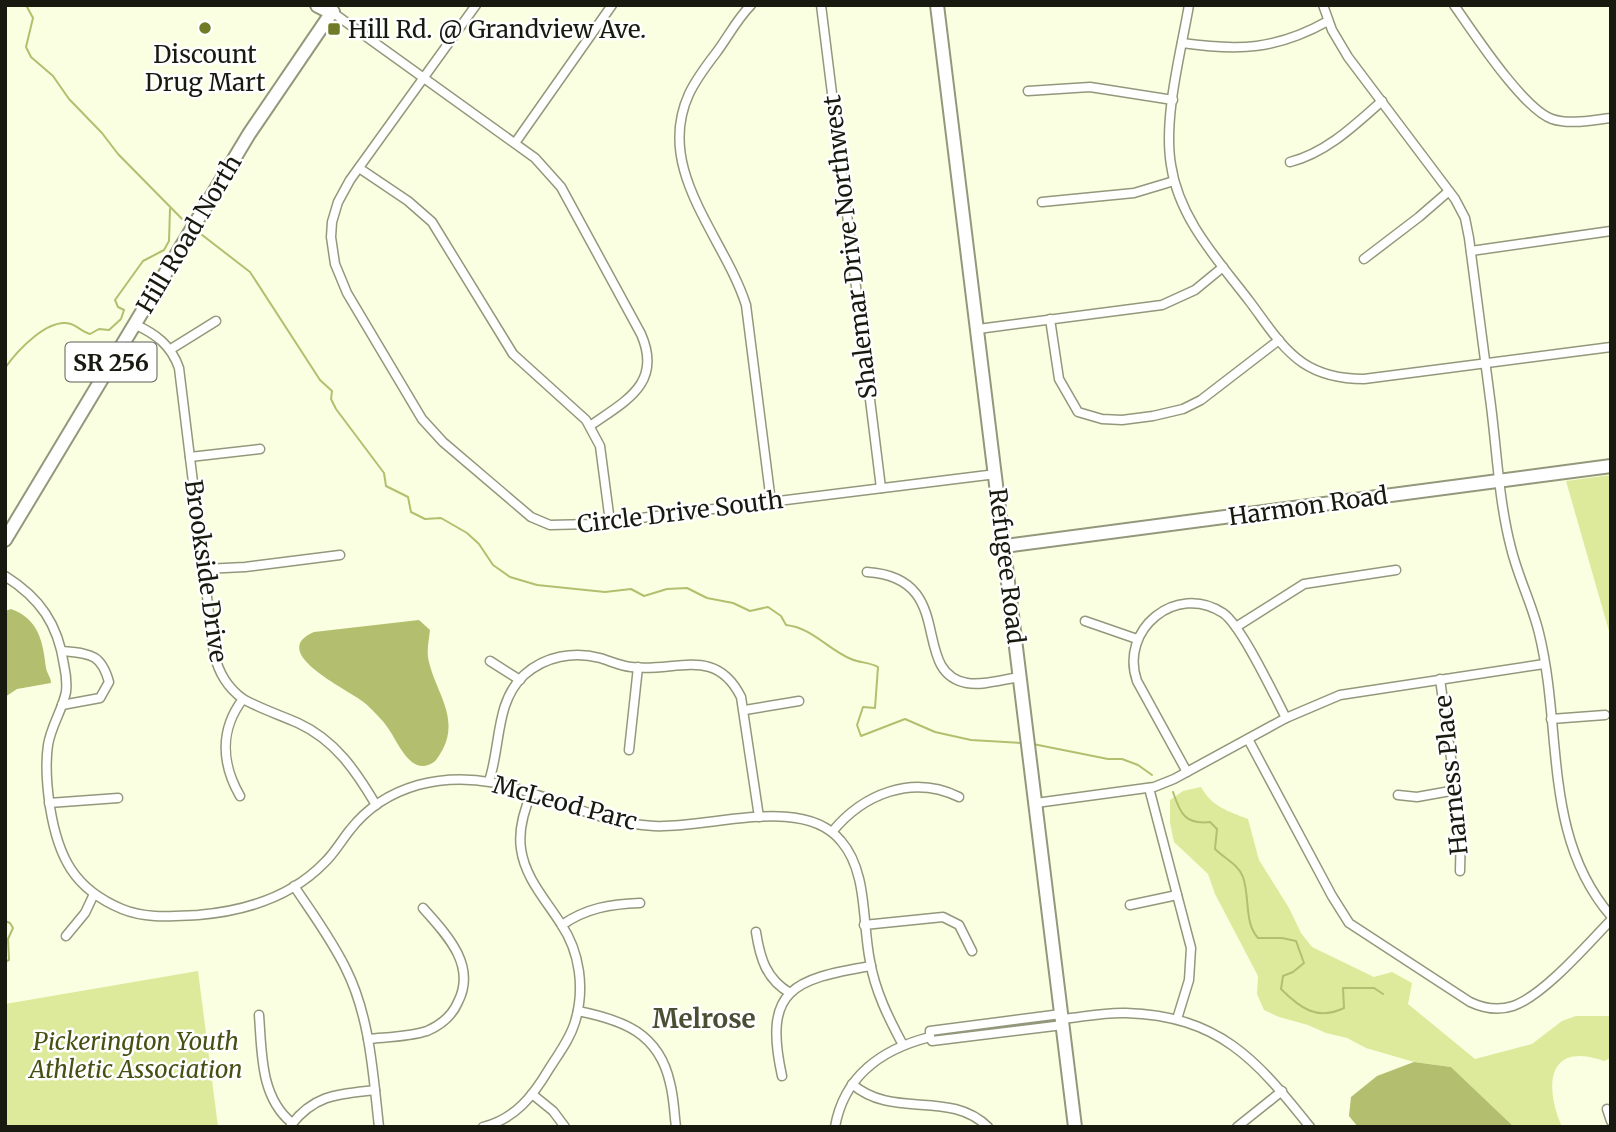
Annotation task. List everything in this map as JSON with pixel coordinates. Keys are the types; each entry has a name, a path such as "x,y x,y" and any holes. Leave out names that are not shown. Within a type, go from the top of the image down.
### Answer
{"highway":[{"path":"318,5 332,8"}],"main road":[{"name":"Refugee Road","path":"937,5 1075,1127"},
{"name":"Hill Road North","path":"5,540 182,243 332,8"},
{"name":"Harmon Road","path":"1005,546 1611,466"}],"street":[{"name":"Circle Drive South","path":"477,5 343,192 334,212 331,237 334,264 347,292 422,419 443,442 531,517 550,525 561,526 996,474"},
{"path":"515,143 612,5"},
{"path":"751,5 694,84 682,113 679,144 684,175 735,275 746,305 771,502"},
{"name":"Shalemar Drive Northwest","path":"821,5 881,488"},
{"path":"1189,5 1173,100 1169,151 1174,181 1193,224 1223,267 1295,357 1313,369 1343,378 1374,379 1611,347"},
{"path":"1248,739 1349,923 1470,1002 1490,1009 1520,1003 1545,984 1611,918 1581,874 1567,835 1545,664 1537,624 1510,546 1499,481 1486,364 1465,218 1449,191 1348,57 1328,21 1324,5"},
{"path":"1454,5 1534,109 1552,119 1562,121 1611,118"},
{"path":"332,8 515,143 543,165 561,187 645,344 648,364 637,390 621,405 590,426"},
{"path":"1182,43 1247,49 1297,35 1328,21"},
{"path":"1028,91 1090,87 1173,100"},
{"path":"1290,162 1310,156 1327,145 1382,101"},
{"path":"359,168 408,201 432,222 513,354 571,405 590,426 600,446 610,522"},
{"path":"1042,202 1134,193 1174,181"},
{"path":"1364,259 1449,191"},
{"path":"1471,250 1611,231"},
{"path":"978,329 1162,305 1195,290 1223,267"},
{"path":"1050,319 1059,379 1068,398 1077,412 1112,420 1168,413 1197,403 1279,340"},
{"path":"134,324 156,335 171,349 216,321"},
{"name":"Brookside Drive","path":"171,349 181,378 217,665 226,683 243,699 298,723 325,740 348,762 376,805"},
{"path":"190,457 260,449"},
{"path":"204,569 245,567 341,555"},
{"path":"1236,627 1304,584 1396,570"},
{"path":"867,572 882,573 914,592 929,619 936,658 952,677 975,684 1021,677"},
{"name":"McLeod Parc","path":"5,576 30,595 59,635 66,686 62,705 52,726 46,772 56,840 76,877 94,894 118,908 138,915 180,916 233,911 253,905 295,886 324,863 364,813 399,792 429,783 461,779 489,781 632,824 674,826 759,817 798,817 817,823 832,832 848,850 856,869 876,985 902,1045"},
{"path":"1186,772 1137,681 1133,661 1138,639 1141,631 1154,616 1182,604 1192,603 1213,608 1230,618 1286,718"},
{"path":"1085,621 1138,639"},
{"path":"62,651 96,657 103,664 109,682 100,698 62,705"},
{"path":"489,781 504,710 512,691 533,668 563,656 594,657 638,667 694,663 716,670 731,680 737,688 745,710 759,817"},
{"path":"490,661 520,680"},
{"path":"1036,803 1149,788 1186,772 1286,718 1340,695 1545,664"},
{"path":"629,750 638,667"},
{"name":"Harness Place","path":"1440,679 1462,840 1460,871"},
{"path":"240,796 227,766 225,745 229,724 243,699"},
{"path":"745,710 799,701"},
{"path":"1551,719 1605,715"},
{"path":"832,832 861,805 887,792 928,788 959,797"},
{"path":"1149,788 1190,941 1192,960 1189,980 1177,1019"},
{"path":"1398,795 1417,797 1456,790"},
{"path":"483,1127 514,1113 532,1094 570,1036 578,1011 580,988 573,947 562,925 533,882 521,852 522,820 532,792"},
{"path":"49,803 118,798"},
{"path":"295,886 346,969 359,1002 368,1040 379,1127"},
{"path":"66,936 85,913 94,894"},
{"path":"1130,905 1177,895"},
{"path":"562,925 599,907 640,903"},
{"path":"368,1040 429,1030 446,1020 462,994 464,974 460,956 449,938 423,908"},
{"path":"864,925 943,917 959,925 972,951"},
{"path":"756,932 767,973 780,988 790,993"},
{"path":"782,1076 776,1043 776,1024 781,1006 790,993 801,984 820,976 871,966"},
{"path":"578,1011 628,1026 652,1045 667,1072 676,1127"},
{"path":"835,1127 852,1084 872,1062 902,1045 930,1037 932,1041 1062,1019 1125,1013 1177,1019 1209,1031 1236,1046 1264,1070 1310,1127"},
{"path":"259,1015 268,1091 277,1109 291,1125 307,1107 325,1098 375,1090"},
{"path":"852,1084 869,1096 889,1103 961,1109 988,1127"},
{"path":"1237,1127 1282,1091"},
{"path":"532,1094 553,1111 565,1127"},
{"path":"1607,1109 1611,1121"}],"green space":[{"path":"1611,475 1609,622 1611,638 1566,481"},
{"path":"1201,787 1215,804 1248,819 1259,860 1301,933 1312,947 1374,977 1392,972 1412,983 1408,1004 1475,1059 1532,1044 1562,1021 1576,1016 1611,1016 1611,1058 1604,1061 1585,1056 1571,1057 1561,1062 1555,1071 1553,1097 1562,1127 1514,1127 1451,1067 1414,1062 1366,1048 1347,1038 1264,1010 1257,994 1258,976 1215,894 1208,874 1174,842 1170,823 1170,800 1183,791"},
{"name":"Pickerington Youth Athletic Association","path":"198,971 218,1127 5,1127 5,1004"}],"shaded area":[{"path":"11,609 28,619 38,632 51,683 17,689 5,697 5,611"},
{"path":"419,620 430,630 428,658 445,705 449,726 443,749 435,761 426,766 412,762 386,725 366,704 316,671 305,661 299,650 302,641 314,632"},
{"path":"1414,1062 1451,1067 1514,1127 1358,1127 1349,1116 1351,1097 1377,1076"}],"waterway":[{"path":"26,5 33,18 26,47 31,57 53,76 69,99 118,154 189,226"},
{"path":"5,368 17,353 43,330 62,323 71,324 90,334 99,329 109,330 121,319 124,310 118,307 115,300 143,261 164,250 169,241 170,209"},
{"path":"197,231 250,272 320,380 332,391 331,399 336,409 384,473 386,486 408,497 411,512 425,519 441,518 467,533 479,544 493,565 510,577 537,585 605,592 631,589 644,596 667,589 687,588 707,598 733,603 750,611 768,607 781,616 786,625 812,634 842,655 878,667 875,708 863,707 857,725 861,736 905,719 935,732 971,740 1021,743"},
{"path":"1033,744 1108,759 1122,759 1138,765 1152,775"},
{"path":"1173,792 1185,816 1195,822 1210,822 1217,829 1215,849 1241,872 1251,925 1258,938 1296,941 1304,963 1283,976 1281,989 1288,996 1302,1007 1325,1013 1344,1008 1343,988 1374,988 1383,994"},
{"path":"5,921 13,928 8,939 9,960 5,962"}],"place":[{"name":"Discount Drug Mart","path":"205,28"},
{"name":"Hill Rd. @ Grandview Ave.","path":"334,29"}],"district":[{"name":"Melrose","path":"704,1018"}]}
